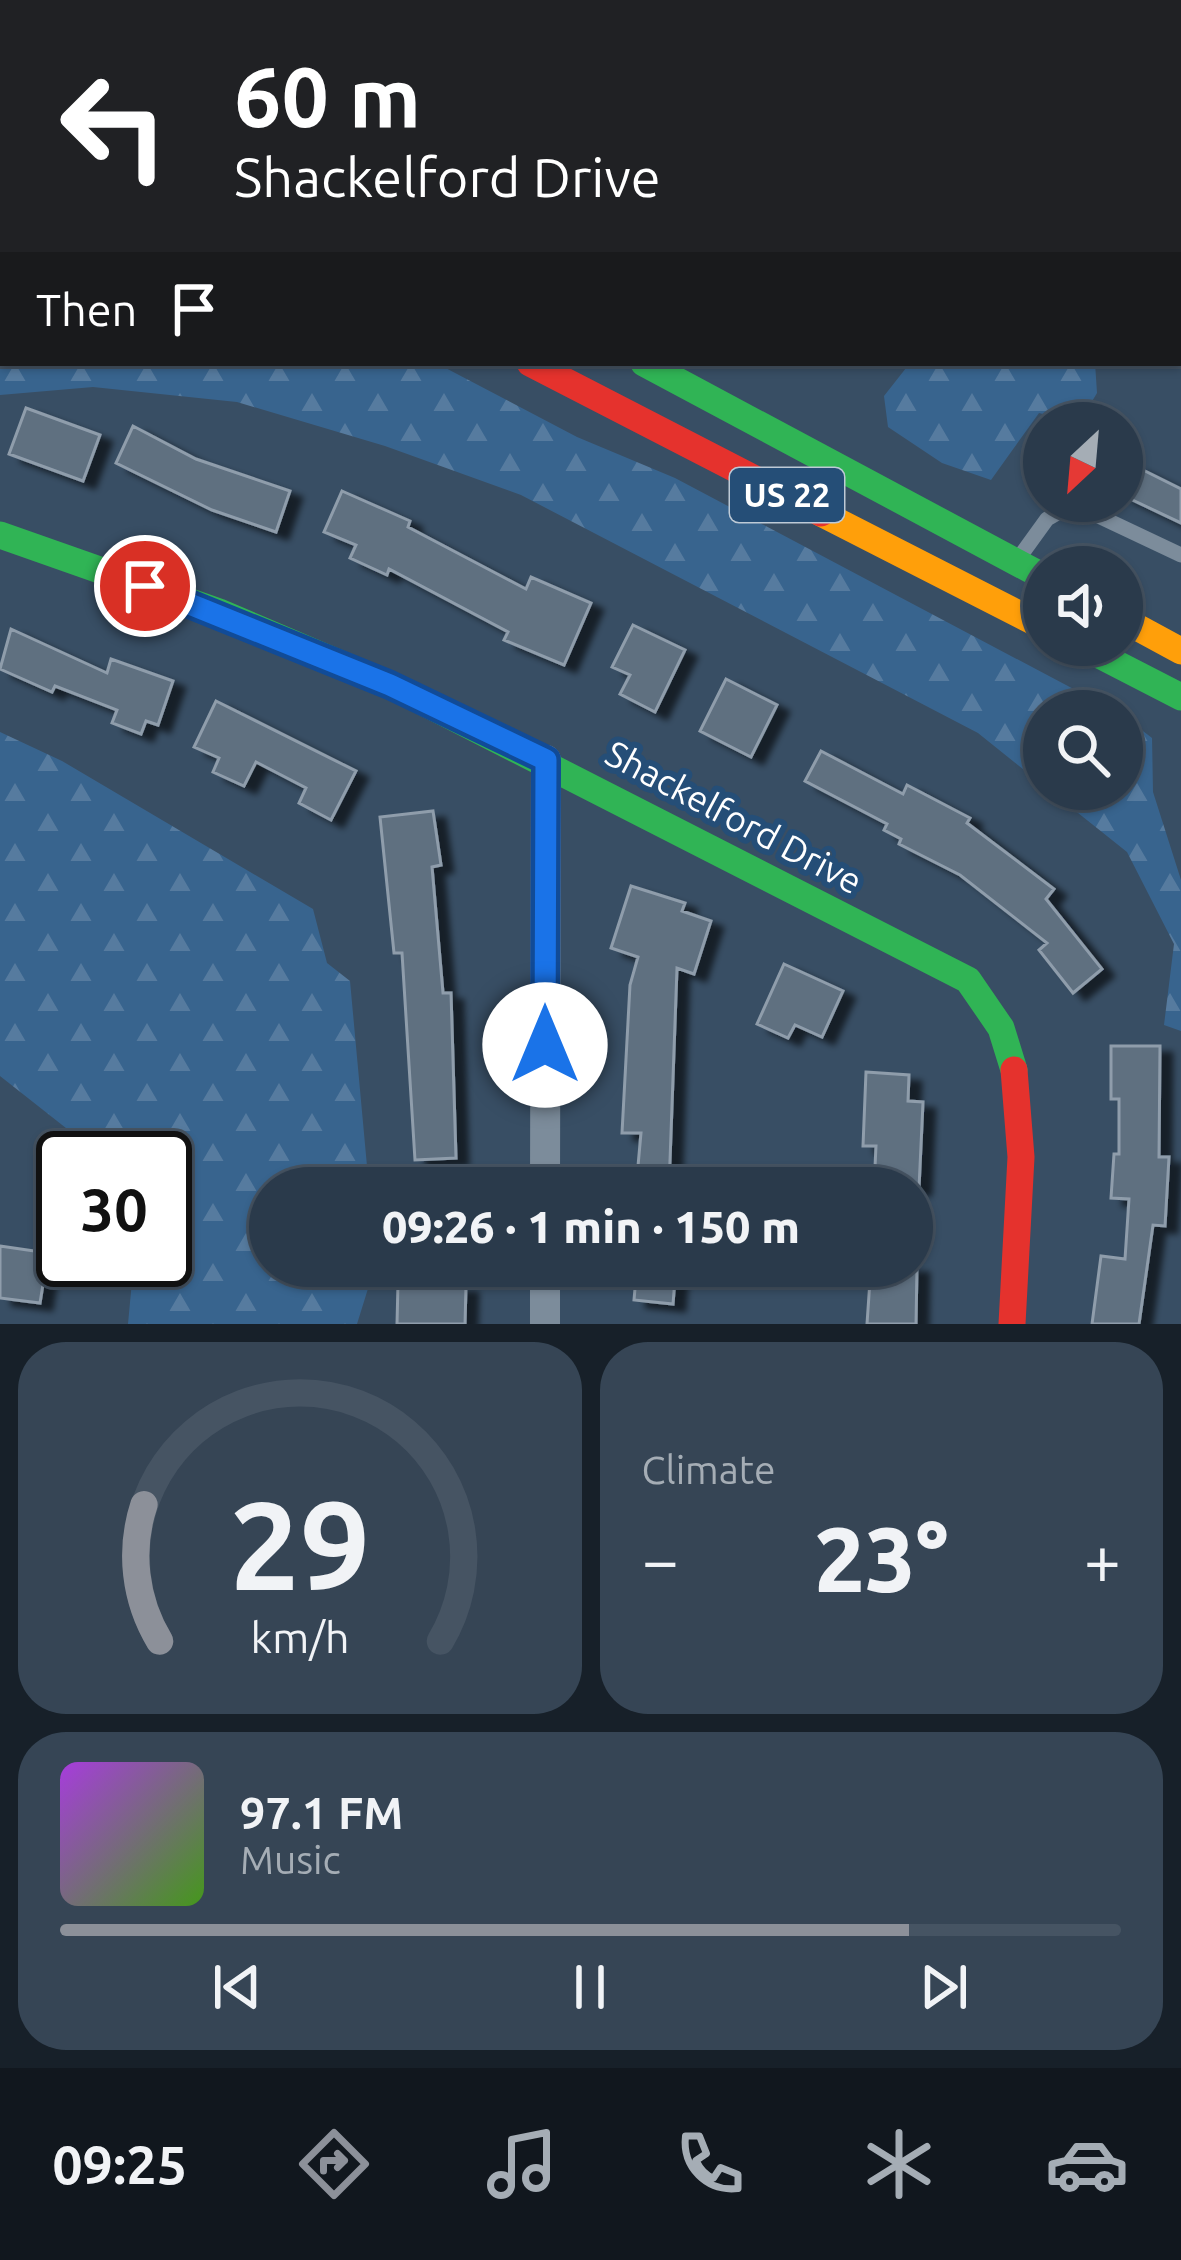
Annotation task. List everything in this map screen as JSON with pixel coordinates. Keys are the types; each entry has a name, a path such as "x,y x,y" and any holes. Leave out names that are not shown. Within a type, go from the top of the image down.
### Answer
{"main road":[{"name":"US 22","path":"536,366 1023,616"},
{"name":"US 22","path":"650,366 1023,566"},
{"name":"Shackelford Drive","path":"0,535 219,612 546,760 968,980 996,1016 1013,1060 1018,1110 1012,1324"},
{"path":"1143,630 1181,651"},
{"path":"1121,666 1181,697"}],"street":[{"path":"545,1167 546,760"},
{"path":"544,1324 545,1287"}],"lane":[{"path":"1016,562 1047,519 1073,504 1181,555"}],"green space":[{"path":"0,366 442,366 577,437 675,478 1075,690 1023,690 1023,769 978,733 521,495 385,446 237,402 93,387 0,395"},
{"path":"908,366 1095,366 1097,393 1092,402 1023,402 1023,435 991,480 942,463 888,427 884,396"},
{"path":"1143,731 1152,738 1153,792 1181,880 1181,1031 1164,1025 1174,944 1127,852 1074,810 1143,810"},
{"path":"0,732 62,761 313,909 327,963 350,981 367,1167 249,1167 249,1287 368,1287 357,1324 128,1324 131,1287 192,1287 192,1131 70,1131 0,1076"}],"building":[{"path":"26,408 100,435 83,481 9,454"},
{"path":"133,426 196,459 290,491 276,532 212,510 116,463"},
{"path":"1143,470 1181,489 1181,523 1143,505"},
{"path":"342,491 410,521 408,527 526,589 531,577 591,603 564,665 504,640 508,632 389,569 387,575 350,558 356,545 324,532"},
{"path":"633,625 685,650 655,712 620,694 630,675 612,667"},
{"path":"11,629 107,673 111,659 173,681 158,725 146,721 141,734 112,723 117,710 55,686 52,692 0,669"},
{"path":"726,679 777,705 751,757 700,731"},
{"path":"216,701 356,771 331,820 299,803 306,788 256,762 244,786 213,772 219,758 194,747"},
{"path":"821,751 903,794 907,785 970,818 967,823 1054,889 1046,899 1102,969 1073,993 1039,950 1047,943 960,875 899,844 901,839 884,830 887,824 805,781"},
{"path":"433,811 441,865 432,867 443,993 451,993 456,1158 415,1160 402,953 394,953 380,817"},
{"path":"631,886 685,903 682,911 711,921 694,974 677,968 670,1167 638,1167 641,1133 622,1133 630,985 638,957 611,948"},
{"path":"784,964 843,991 822,1037 795,1025 788,1038 757,1024"},
{"path":"1111,1046 1160,1046 1159,1157 1169,1157 1165,1226 1153,1225 1139,1324 1092,1324 1101,1256 1125,1259 1129,1199 1111,1198 1114,1154 1119,1154 1119,1099 1111,1099"},
{"path":"866,1072 909,1075 908,1101 923,1102 920,1167 875,1167 876,1146 863,1146"},
{"path":"0,1246 36,1251 36,1287 43,1287 40,1303 0,1298"},
{"path":"398,1287 466,1287 465,1324 397,1324"},
{"path":"635,1287 674,1287 673,1304 634,1300"},
{"path":"870,1287 917,1287 916,1324 867,1324"}],"traffic: fast":[{"path":"650,366 1023,566"},
{"path":"0,535 219,612 390,685 968,980 1001,1028 1014,1070"},
{"path":"1121,666 1181,697"}],"traffic: slow":[{"path":"821,513 1023,616"},
{"path":"1143,630 1181,651"}],"traffic: jam":[{"path":"536,366 821,513"},
{"path":"1012,1324 1021,1157 1014,1070"}],"route":[{"path":"145,586 219,612 390,685 546,760 545,1045"}]}
